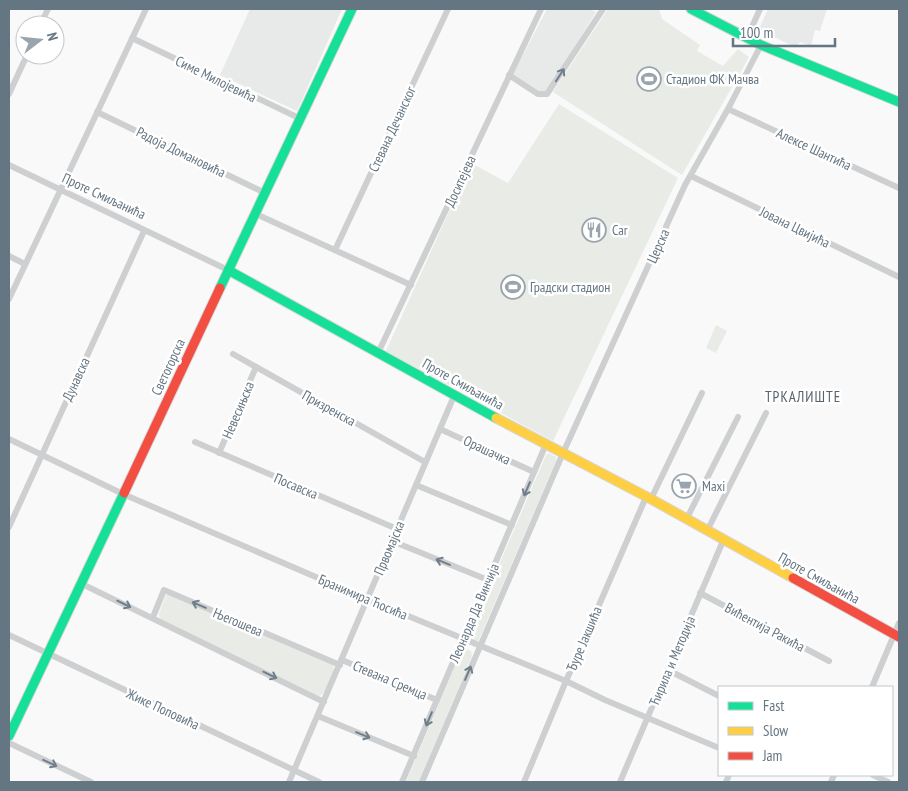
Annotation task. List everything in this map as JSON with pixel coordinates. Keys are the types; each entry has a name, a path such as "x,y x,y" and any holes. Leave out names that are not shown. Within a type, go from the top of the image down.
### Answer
{"street":[{"path":"9,299 146,9"},
{"name":"Светогорска","path":"9,736 352,9"},
{"name":"Стевана Дечанског","path":"335,250 448,9"},
{"name":"Доситејева","path":"378,353 541,9"},
{"path":"509,75 538,94 547,94 602,9"},
{"path":"691,9 761,45 899,102"},
{"path":"747,38 760,9"},
{"name":"Симе Милојевића","path":"132,38 301,119"},
{"name":"Церска","path":"563,453 691,176 761,45"},
{"path":"9,94 22,65"},
{"name":"Алексе Шантића","path":"728,109 899,188"},
{"name":"Радоја Домановића","path":"97,112 265,193"},
{"name":"Проте Смиљанића","path":"9,166 228,270 454,396 648,498 897,636"},
{"name":"Јована Цвијића","path":"691,176 899,278"},
{"path":"256,214 411,285"},
{"name":"Дунавска","path":"9,527 144,231"},
{"path":"9,256 25,264"},
{"name":"Призренска","path":"233,354 425,462"},
{"name":"Невесињска","path":"219,454 256,367"},
{"name":"Ђуре Јакшића","path":"524,782 566,681 648,498 702,393"},
{"name":"Првомајска","path":"289,782 454,396"},
{"path":"707,531 766,414"},
{"path":"686,520 738,417"},
{"name":"Орашачка","path":"440,428 534,472"},
{"name":"Бранимира Ћосића","path":"9,439 123,494 367,600 566,681 605,700 718,748"},
{"name":"Посавска","path":"195,442 219,454 397,529"},
{"name":"Леонарда Да Винчија","path":"402,782 546,444"},
{"name":"Леонарда Да Винчија","path":"422,782 563,453"},
{"path":"416,485 512,525"},
{"path":"392,541 488,580"},
{"name":"Ћирила и Методија","path":"620,782 723,541"},
{"path":"80,583 324,702"},
{"name":"Његошева","path":"153,618 164,590 341,663"},
{"name":"Вићентија Ракића","path":"700,594 829,661"},
{"path":"872,686 897,636 899,623"},
{"name":"Жике Поповића","path":"9,636 319,782"},
{"name":"Стевана Сремца","path":"341,663 437,700"},
{"path":"668,670 718,695"},
{"path":"318,716 414,756"},
{"path":"9,743 91,782"},
{"path":"875,776 888,782"}],"shaded area":[{"path":"250,9 342,9 297,111 220,75"},
{"path":"547,9 589,9 596,12 547,91 541,92 513,74"},
{"name":"Стадион ФК Мачва","path":"608,9 659,9 662,19 700,45 697,51 723,66 738,49 749,57 682,175 553,92"},
{"path":"768,9 827,9 820,31 815,30 811,46 800,42 796,48 759,29"},
{"path":"559,104 678,178 553,441 386,351 471,163 508,183"},
{"path":"716,325 727,331 716,353 706,348"},
{"path":"549,453 556,457 556,461 478,642 470,638 469,635 546,455"},
{"path":"166,595 333,665 332,678 319,696 160,620 159,614"},
{"path":"464,648 471,651 472,656 419,782 406,782 461,651"}],"traffic: fast":[{"path":"220,288 352,9"},
{"path":"691,9 761,45 899,102"},
{"path":"228,270 496,418"},
{"path":"9,736 124,493"}],"traffic: slow":[{"path":"496,418 651,499 793,578"}],"traffic: jam":[{"path":"124,493 220,288"},
{"path":"793,578 899,637"}],"place":[{"name":"Стадион ФК Мачва","path":"649,79"},
{"name":"Car","path":"594,230"},
{"name":"Градски стадион","path":"513,287"},
{"name":"Maxi","path":"684,486"}],"district":[{"name":"ТРКАЛИШТЕ","path":"803,396"}]}
